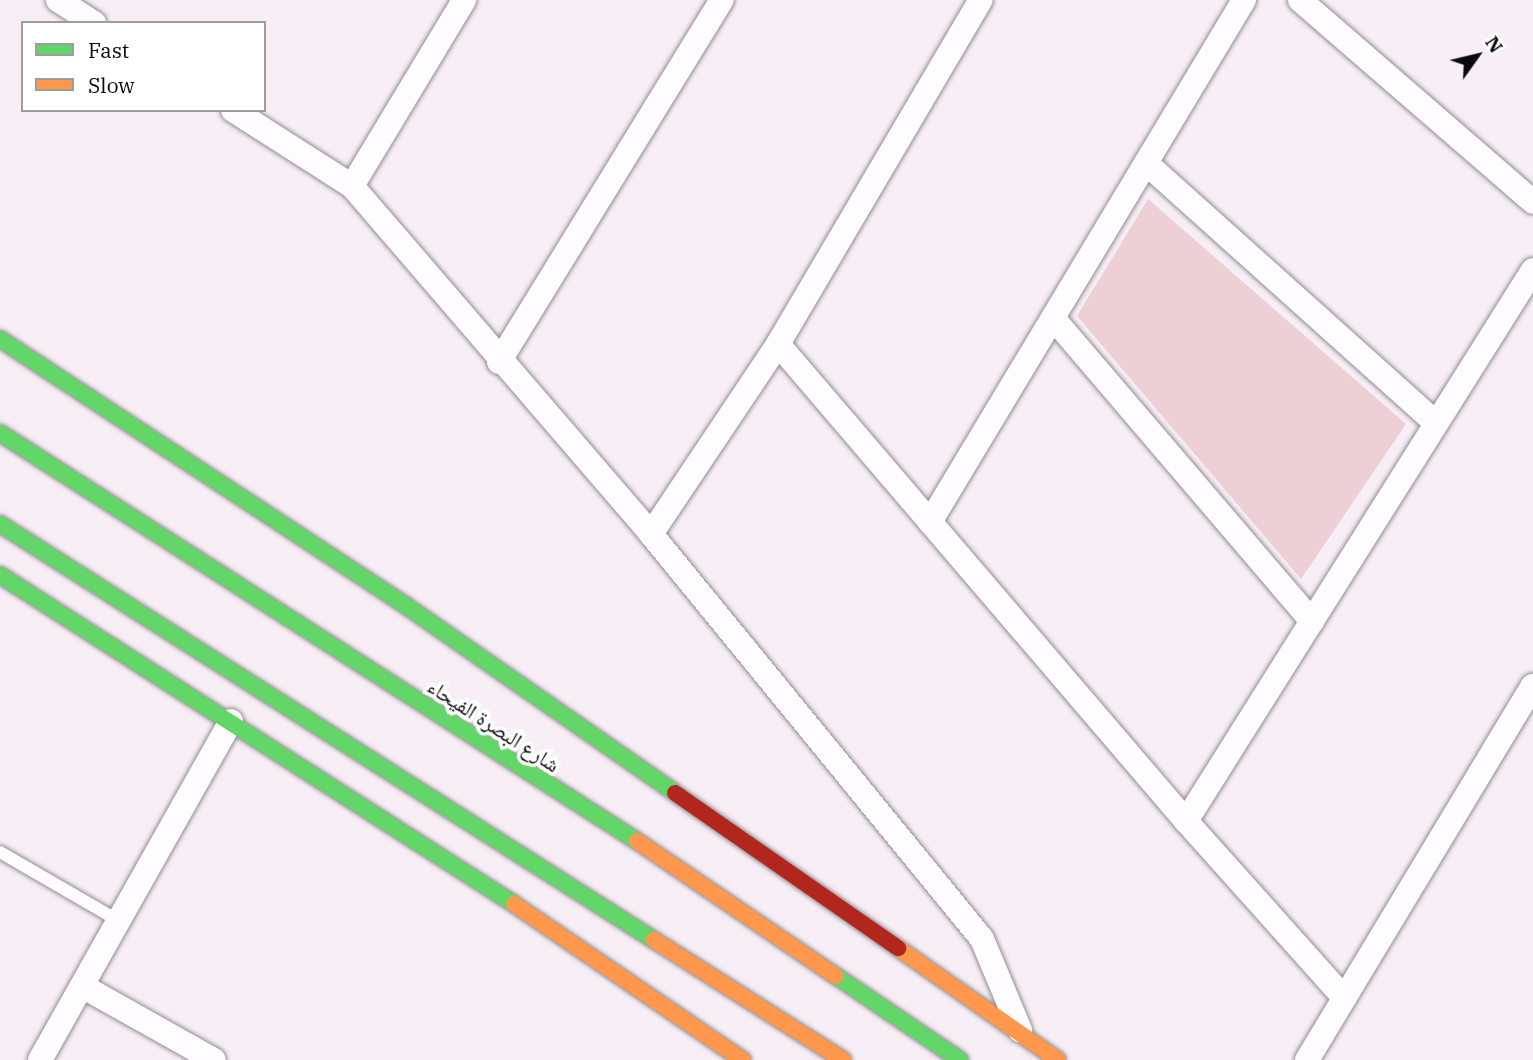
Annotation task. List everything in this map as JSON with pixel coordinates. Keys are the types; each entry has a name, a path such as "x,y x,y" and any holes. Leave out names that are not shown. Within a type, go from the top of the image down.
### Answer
{"main road":[{"path":"0,339 405,605 1020,1030 1058,1060"},
{"name":"شارع البصرة الفيحاء","path":"0,433 638,842 960,1060"},
{"path":"0,524 842,1060"},
{"path":"0,575 513,903 743,1060"}],"street":[{"path":"58,0 91,21"},
{"path":"352,186 464,0"},
{"path":"499,362 722,0"},
{"path":"651,534 778,344 981,0"},
{"path":"930,522 1244,0"},
{"path":"1300,0 1533,202"},
{"path":"236,112 352,186 499,362 651,534 982,939 1020,1030"},
{"path":"1146,163 1436,423"},
{"path":"1186,821 1533,270"},
{"path":"1053,318 1312,621"},
{"path":"778,344 1186,821 1344,998"},
{"path":"1307,1060 1533,686"},
{"path":"40,1060 231,721"},
{"path":"82,986 214,1060"}],"lane":[{"path":"0,852 119,921"}],"shaded area":[{"path":"1148,199 1406,424 1301,579 1077,316"}],"traffic: fast":[{"path":"0,339 405,605 675,793"},
{"path":"0,433 637,841"},
{"path":"0,524 654,940"},
{"path":"0,575 514,904"},
{"path":"836,976 960,1060"}],"traffic: slow":[{"path":"637,841 836,976"},
{"path":"514,904 743,1060"},
{"path":"654,940 843,1060"},
{"path":"898,948 1058,1060"}],"traffic: jam":[{"path":"675,793 898,948"}]}
